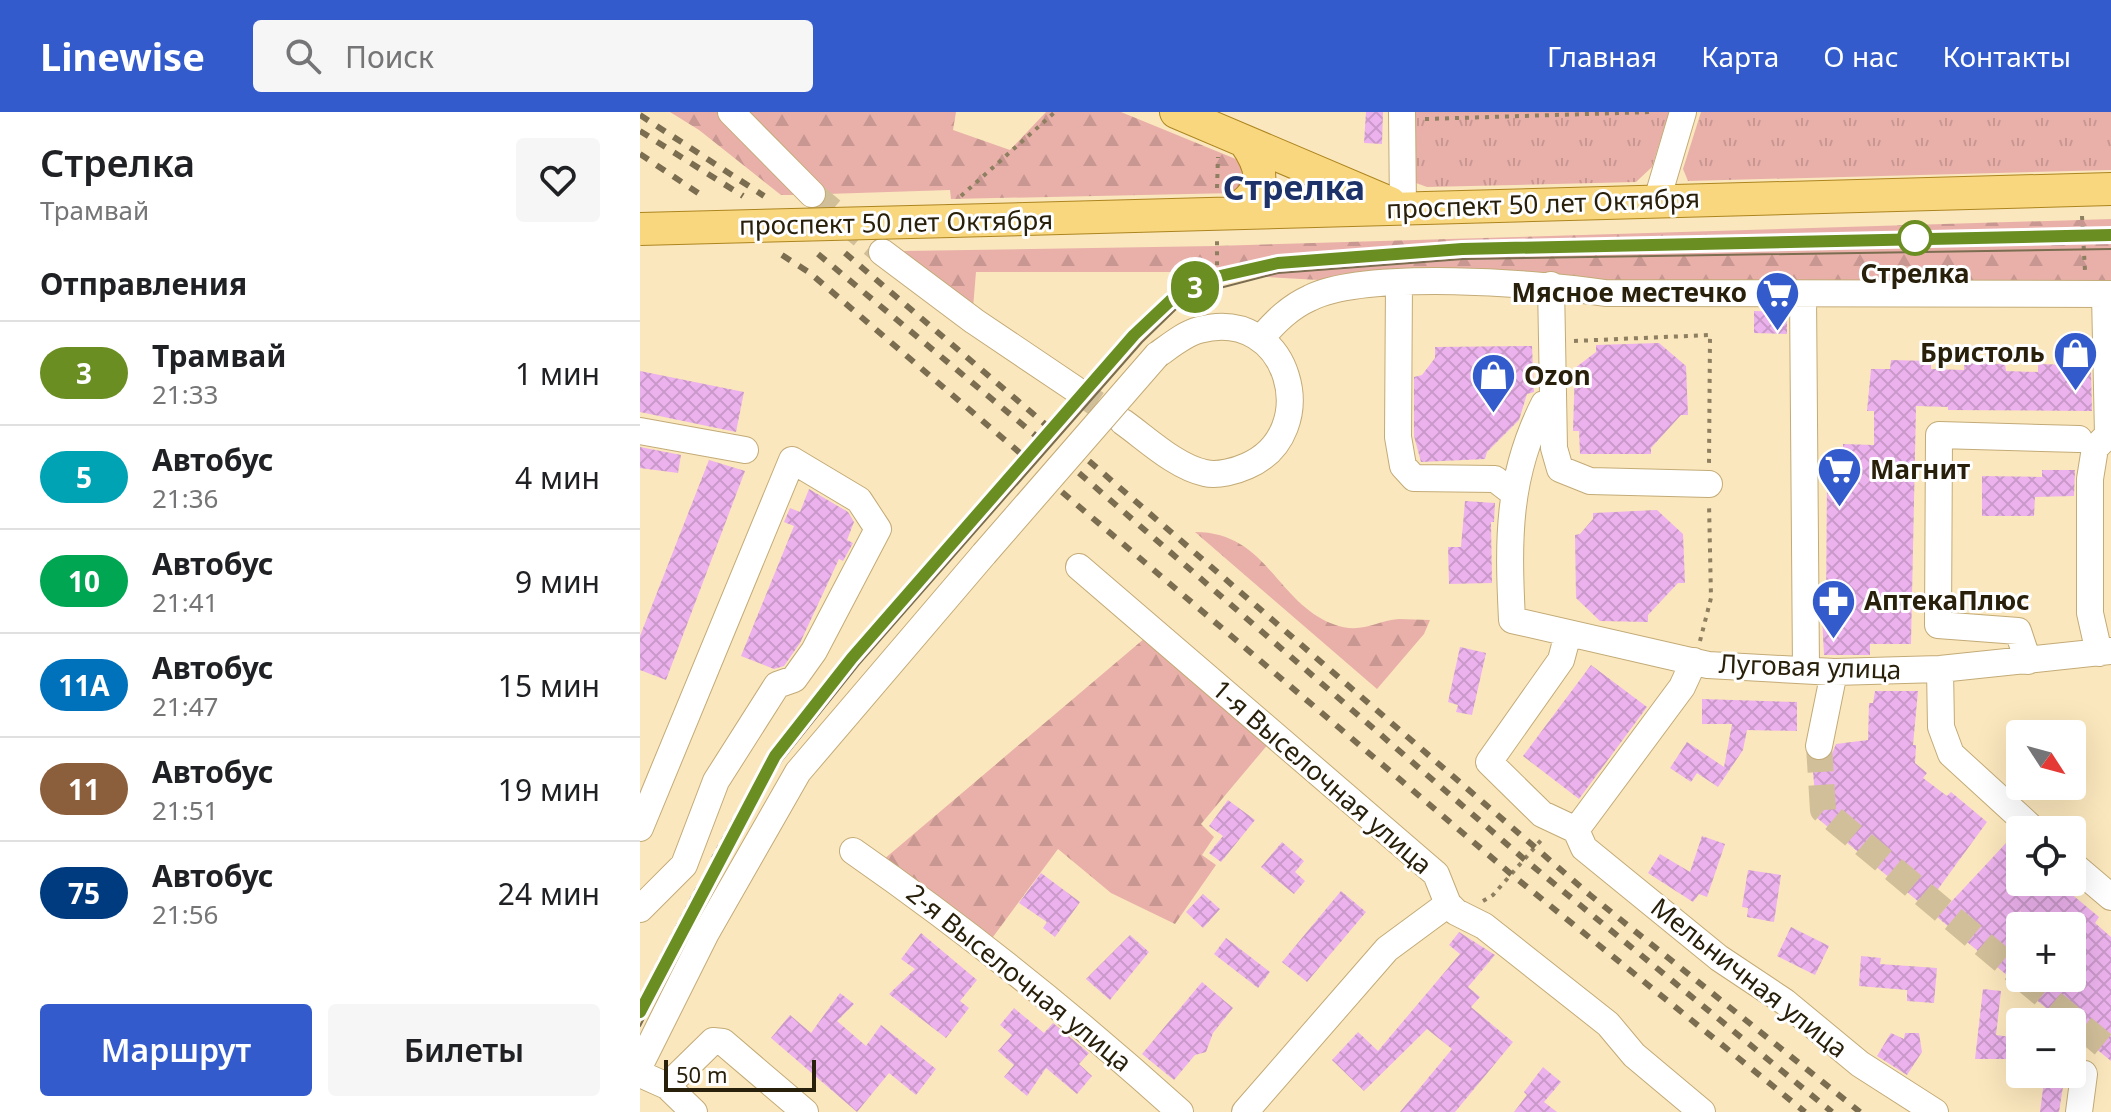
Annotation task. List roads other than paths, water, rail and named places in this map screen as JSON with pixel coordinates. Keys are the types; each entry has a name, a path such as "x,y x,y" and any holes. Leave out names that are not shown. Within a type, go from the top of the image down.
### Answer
{"main road":[{"path":"1176,112 1403,209"},
{"path":"1224,213 1250,201 1258,187 1258,161 1245,142"},
{"name":"проспект 50 лет Октября","path":"640,229 956,209 1224,213 2111,189"}],"street":[{"path":"731,112 812,194"},
{"path":"1657,200 1683,112"},
{"path":"1403,209 1411,116"},
{"path":"882,252 974,321 1075,389"},
{"path":"1399,282 1398,437 1403,466 1414,478 1495,479 1512,492 1527,437 1544,404 1553,402"},
{"path":"1262,337 1284,314 1311,297 1338,289 1399,282 1551,285 1605,293 2108,294 2110,436 2095,448 2090,479 2090,613 2105,652"},
{"path":"1551,285 1554,448 1560,469 1590,481 1709,484"},
{"path":"1803,294 1806,669"},
{"path":"640,1065 706,933 798,772 1157,355 1197,330 1225,326 1262,337 1277,357 1287,380 1289,418 1281,437 1253,464 1237,470 1207,474 1177,460 1123,422"},
{"path":"640,431 745,450"},
{"path":"2028,661 2018,631 1938,625 1939,435 2079,439"},
{"path":"640,828 792,460 859,500 878,529 814,651 794,679 777,685 716,781 684,865 640,909"},
{"name":"Луговая улица","path":"1512,492 1509,552 1512,620 1694,661 1834,672 1940,669 2105,652"},
{"name":"1-я Выселочная улица","path":"1079,567 1436,874 1448,904 1484,926 1608,1024 1634,1055 1702,1112"},
{"path":"1568,634 1561,660 1489,762 1542,814 1576,830 1682,687 1694,661"},
{"path":"1940,669 1941,727 1951,754 2019,816"},
{"path":"1819,746 1834,672"},
{"name":"Мельничная улица","path":"1576,830 1584,848 1719,958 1785,1002 1860,1064 1935,1112"},
{"name":"2-я Выселочная улица","path":"853,851 948,916 1090,1031 1180,1112"},
{"path":"2086,876 2111,897"},
{"path":"1245,1112 1387,949 1448,904"},
{"path":"667,1086 713,1041 723,1042 805,1112"},
{"path":"640,1074 667,1086 694,1112"},
{"path":"2079,1112 2082,1088"}],"tunnel":[{"path":"812,194 882,252"},
{"path":"1075,389 1123,422"},
{"path":"1819,746 1823,810 2006,963"},
{"path":"2040,992 2111,1051"}],"tram line":[{"path":"1801,241 2111,235"},
{"name":"3","path":"640,1012 775,756 852,658 1134,335 1170,301 1207,279 1278,263 1462,249 1652,248 1855,239 2111,235"},
{"path":"640,1026 735,841 782,760 859,664 1142,342 1176,309 1212,290 1278,273 1463,259 2111,249"}],"railway":[{"path":"640,115 764,196"},
{"path":"640,131 743,196"},
{"path":"640,154 704,197"},
{"path":"845,253 1045,424"},
{"path":"818,254 1035,435"},
{"path":"782,255 810,273 1020,453"},
{"path":"1089,461 1590,895 1860,1112"},
{"path":"1079,473 1524,859 1832,1112"},
{"path":"1062,492 1511,874 1805,1112"}],"place":[{"name":"Стрелка","path":"1915,238"},
{"name":"Мясное местечко","path":"1778,332"},
{"name":"Бристоль","path":"2076,392"},
{"name":"Ozon","path":"1493,415"},
{"name":"Магнит","path":"1839,509"},
{"name":"АптекаПлюс","path":"1833,640"}],"district":[{"name":"Стрелка","path":"1294,188"}]}
